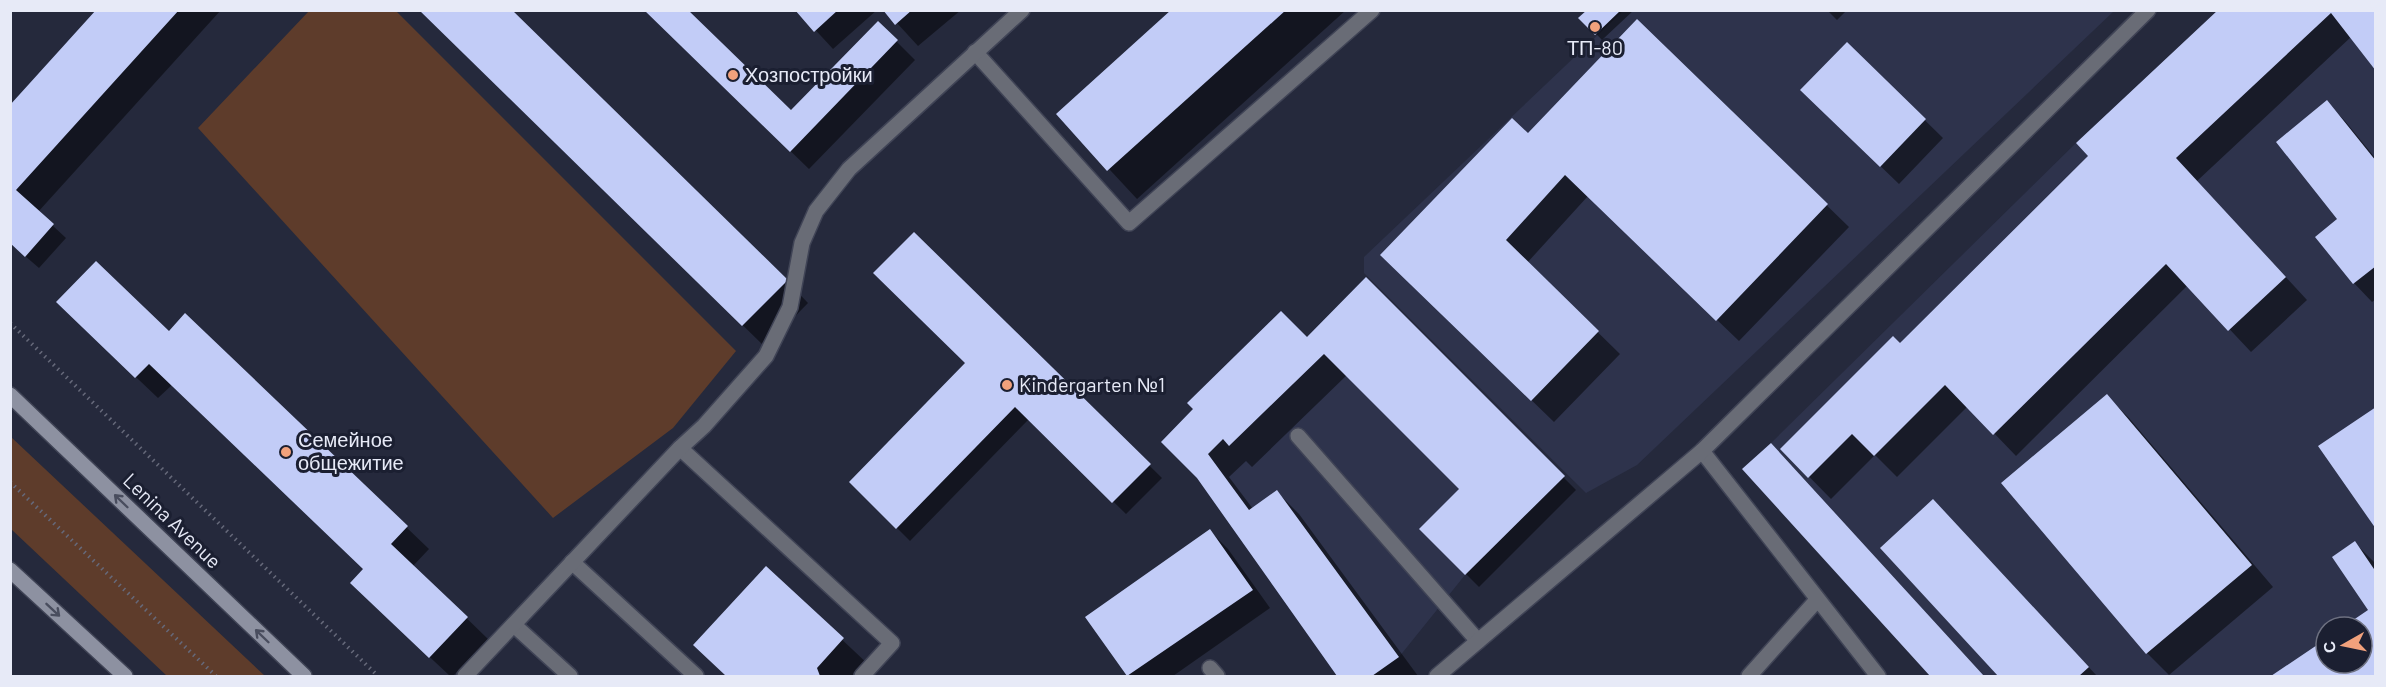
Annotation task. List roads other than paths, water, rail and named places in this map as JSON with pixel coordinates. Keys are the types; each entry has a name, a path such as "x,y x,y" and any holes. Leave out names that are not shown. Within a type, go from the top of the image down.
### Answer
{"main road":[{"name":"Lenina Avenue","path":"10,395 304,676"},
{"path":"10,570 125,676"}],"street":[{"path":"465,676 680,448 704,426 766,356 790,307 802,243 816,211 849,169 1022,10"},
{"path":"975,52 1129,223 1372,10"},
{"path":"1437,676 1702,451 2148,10"},
{"path":"1298,436 1478,641"},
{"path":"680,448 892,643 862,676"},
{"path":"1702,451 1878,676"},
{"path":"572,562 696,676"},
{"path":"1749,676 1817,600"},
{"path":"514,625 570,676"}],"place":[{"name":"ТП-80","path":"1595,27"},
{"name":"Хозпостройки","path":"733,75"},
{"name":"Kindergarten №1","path":"1007,385"},
{"name":"Семейное общежитие","path":"286,452"}]}
